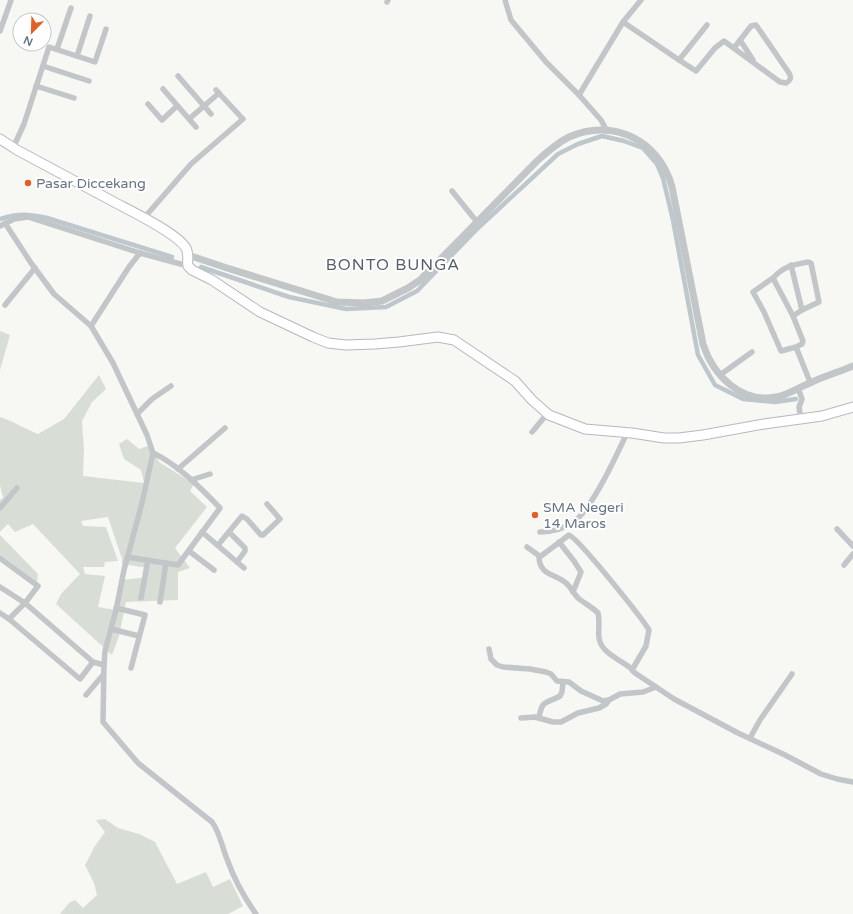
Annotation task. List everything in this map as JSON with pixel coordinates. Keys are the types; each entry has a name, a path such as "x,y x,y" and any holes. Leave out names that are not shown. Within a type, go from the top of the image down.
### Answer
{"main road":[{"path":"0,139 13,148 132,210 181,242 188,250 188,266 192,270 212,280 260,312 328,343 346,345 387,343 438,336 454,340 515,381 547,414 585,429 664,438 679,438 822,416 853,406"}],"street":[{"path":"0,31 11,0"},
{"path":"505,0 511,20 546,62 579,95 601,120 607,131"},
{"path":"579,95 623,22 641,0"},
{"path":"57,49 71,8"},
{"path":"77,56 90,16"},
{"path":"623,22 696,71 715,48 722,42 726,42 734,48 755,63 780,82 786,83 790,80 791,76 756,25 751,26 734,48"},
{"path":"679,60 707,26"},
{"path":"13,148 24,124 49,47 95,62 106,29"},
{"path":"740,40 755,63"},
{"path":"43,66 89,81"},
{"path":"178,76 211,114"},
{"path":"36,86 74,98"},
{"path":"163,89 196,127"},
{"path":"144,218 190,164 243,119 218,91 189,119"},
{"path":"148,104 162,120 177,106"},
{"path":"188,255 335,302 364,303 388,299 414,285 537,161 556,145 568,138 591,132 607,131 628,134 639,140 654,153 668,174 672,187 703,344 709,360 720,375 739,392 754,397 776,398 800,394"},
{"path":"452,191 477,222"},
{"path":"188,266 140,253 28,218 14,219 2,224 57,298 90,326 113,363 147,434 153,453 142,503 127,557 112,629 105,651 102,720 104,725 138,763 212,822 217,830 226,859 243,895 256,914"},
{"path":"90,326 128,267 140,253"},
{"path":"773,278 793,316 803,341 796,347 781,352 764,312 753,292 773,278 781,269 791,265 810,262 819,302 793,316"},
{"path":"791,265 802,310"},
{"path":"5,306 35,268"},
{"path":"796,347 810,382"},
{"path":"720,375 752,352"},
{"path":"801,419 799,407 800,394 810,382 853,366"},
{"path":"137,414 152,399 171,386"},
{"path":"532,432 547,414"},
{"path":"178,469 225,428"},
{"path":"540,532 551,531 571,524 583,512 610,468 627,433"},
{"path":"127,557 178,565 220,508 178,469 165,459 153,453"},
{"path":"191,480 210,474"},
{"path":"0,508 17,488"},
{"path":"218,545 243,516 261,535 263,535 280,519 266,504"},
{"path":"837,529 853,546"},
{"path":"202,532 244,568"},
{"path":"229,532 245,548 237,562"},
{"path":"539,556 567,535 571,535 573,537 648,629 649,634 646,646 632,669"},
{"path":"559,542 574,560 581,572 573,592"},
{"path":"527,547 539,556 541,566 549,574 566,583 580,600 598,613 599,637 602,647 632,669 632,671 674,699 821,774 853,782"},
{"path":"189,551 214,570"},
{"path":"844,565 853,554"},
{"path":"0,558 38,586 25,604 9,619"},
{"path":"141,598 148,560"},
{"path":"160,602 166,563"},
{"path":"0,586 25,604 93,662 104,664"},
{"path":"116,608 145,615 131,668"},
{"path":"0,613 80,679 93,662"},
{"path":"112,629 139,636"},
{"path":"489,649 491,659 497,665 546,672 551,674 557,681 569,682 581,691 602,701 609,700 620,694 644,692 656,687"},
{"path":"750,738 760,720 792,674"},
{"path":"86,695 103,675"},
{"path":"539,718 543,705 549,700 560,696 563,682"},
{"path":"521,718 532,717 553,722 561,722 578,713 599,708 606,704 609,700"}],"shaded area":[{"path":"0,331 10,335 0,370"},
{"path":"99,375 106,389 92,402 82,421 84,450 83,476 144,483 141,470 124,459 119,444 127,439 139,449 151,445 159,462 194,484 190,491 207,507 175,548 190,568 178,572 178,600 126,602 119,636 112,655 56,604 61,594 80,574 33,524 15,532 8,524 0,532 0,500 3,498 0,485 0,417 38,434 64,419","holes":["108,517 122,559 122,564 148,568 147,577 122,580 116,610 98,607 105,576 85,574 83,567 104,567 105,562 118,561 106,527 83,526 81,521"]},
{"path":"0,535 38,574 37,582 0,554"},
{"path":"105,819 118,828 139,834 155,842 177,884 206,872 213,887 230,879 243,906 228,914 60,914 69,903 75,900 83,908 97,895 94,883 85,865 95,846 105,832 96,820"}],"waterway":[{"path":"201,267 289,297 346,309 386,307 417,291 478,228 558,154 578,144 602,136 624,141 643,148 657,164 663,178 673,220 698,355 715,385 743,399 775,402 796,399"},
{"path":"0,219 23,215 47,218 172,257"}],"place":[{"name":"Pasar Diccekang","path":"28,183"},
{"name":"SMA Negeri 14 Maros","path":"535,515"}],"district":[{"name":"BONTO BUNGA","path":"393,264"}]}
